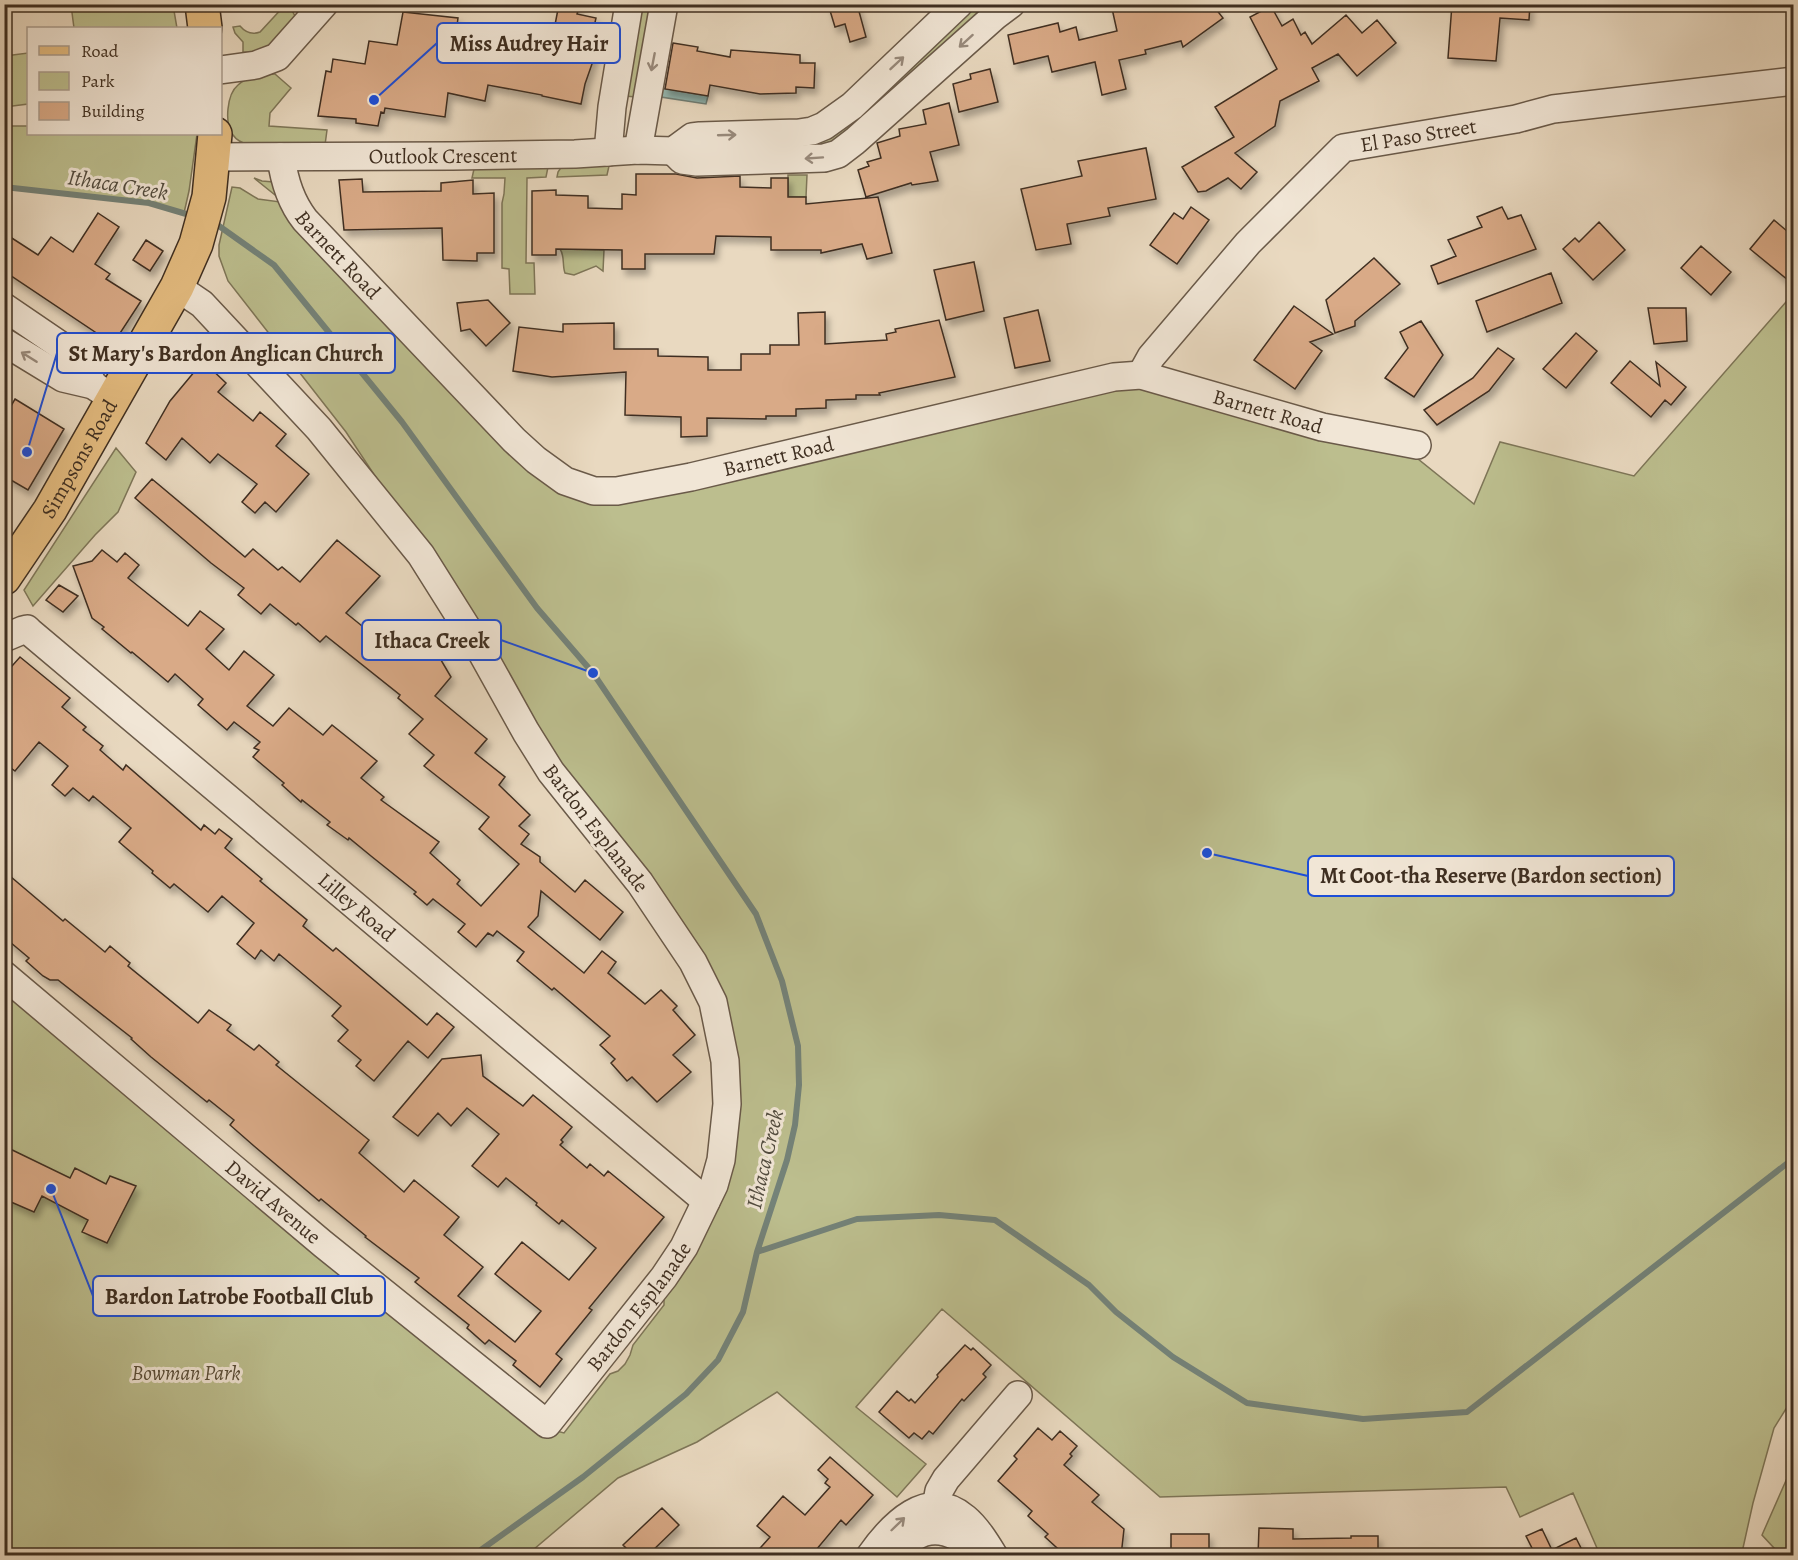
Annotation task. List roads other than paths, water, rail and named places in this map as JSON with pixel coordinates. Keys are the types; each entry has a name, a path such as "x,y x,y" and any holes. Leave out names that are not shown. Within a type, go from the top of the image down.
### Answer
{"main road":[{"path":"202,4 205,27"},
{"name":"Simpsons Road","path":"4,578 50,510 103,392 177,287 199,234 208,197 214,145"}],"street":[{"path":"222,70 256,65 277,57 324,4"},
{"path":"608,152 612,107 629,4"},
{"path":"638,150 664,4"},
{"path":"672,151 692,137 799,133 824,126 852,106 959,4"},
{"name":"Outlook Crescent","path":"214,145 281,157 574,154 638,150 672,151 682,160 697,162 817,159 838,154 855,141 1011,4"},
{"name":"El Paso Street","path":"1141,375 1152,357 1248,243 1343,148 1520,118 1554,109 1794,81"},
{"name":"Barnett Road","path":"281,157 285,183 305,220 514,440 536,460 565,481 594,491 617,491 691,477 1114,377 1141,375 1322,427 1417,445"},
{"name":"Bardon Esplanade","path":"177,287 202,304 320,429 421,555 477,644 551,772 640,883 693,962 713,1002 725,1061 727,1104 721,1160 714,1185 684,1247 664,1276 547,1424"},
{"path":"4,308 73,354 103,392"},
{"path":"4,342 63,378 103,392"},
{"name":"Lilley Road","path":"4,638 27,629 706,1201"},
{"name":"David Avenue","path":"4,975 323,1244 547,1424"},
{"path":"893,1556 913,1537 934,1529 944,1516 942,1485 1018,1395"},
{"path":"870,1556 881,1540 906,1515 923,1508 944,1516 966,1519 993,1556"}],"water":[{"path":"662,88 708,96 706,104 661,97"}],"waterway":[{"name":"Ithaca Creek","path":"4,187 149,203 193,216"},
{"name":"Ithaca Creek","path":"212,221 274,265 402,422 537,608 593,673 756,914 782,981 798,1046 799,1085 795,1125 787,1160 757,1252 743,1312 718,1360 686,1394 583,1477 478,1552 468,1556"},
{"path":"757,1252 857,1219 939,1215 995,1220 1089,1285 1116,1312 1173,1357 1247,1403 1363,1419 1467,1412 1794,1158"}],"place":[{"name":"Miss Audrey Hair","path":"374,100"},
{"name":"St Mary's Bardon Anglican Church","path":"27,452"},
{"name":"Ithaca Creek","path":"593,673"},
{"name":"Mt Coot-tha Reserve (Bardon section)","path":"1207,853"},
{"name":"Bardon Latrobe Football Club","path":"51,1189"}],"park label":[{"name":"Bowman Park","path":"186,1373"}]}
